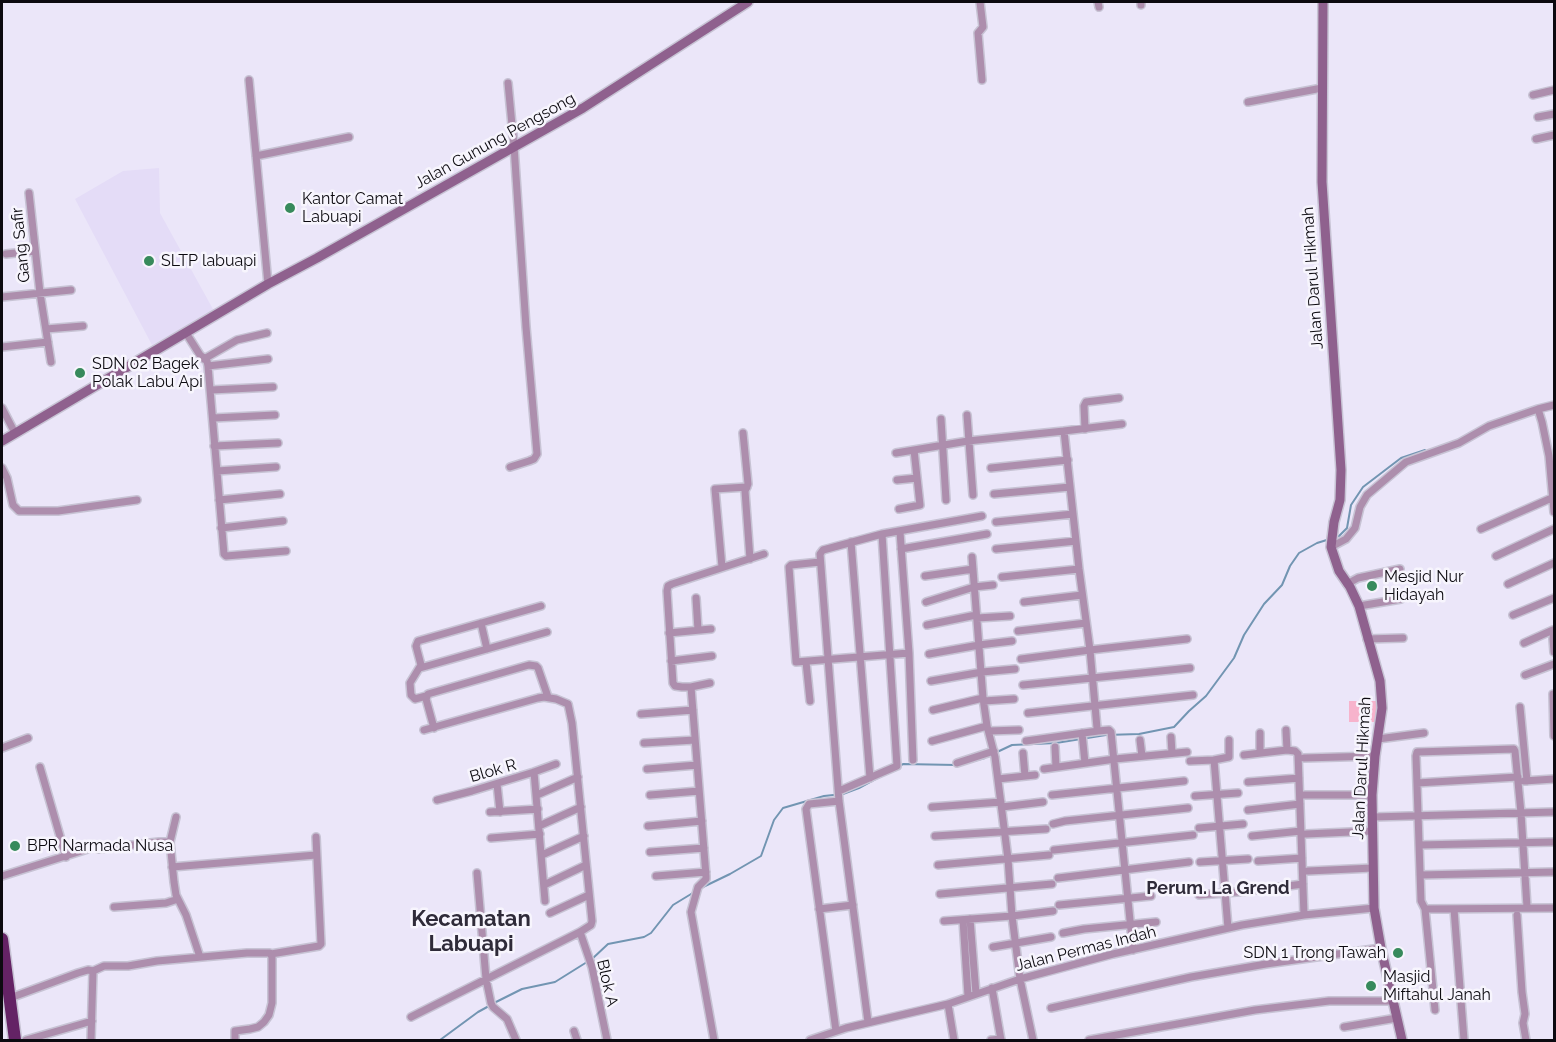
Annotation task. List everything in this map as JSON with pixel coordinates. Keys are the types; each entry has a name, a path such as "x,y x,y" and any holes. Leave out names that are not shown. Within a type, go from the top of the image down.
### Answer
{"highway":[{"path":"2,939 15,1041"}],"street":[{"name":"Jalan Gunung Pengsong","path":"2,441 268,284 612,91 748,2"},
{"path":"980,2 983,27 978,33 982,80"},
{"name":"Jalan Darul Hikmah","path":"1323,2 1322,182 1341,462 1340,500 1332,542 1339,572 1359,606 1378,671 1381,690 1382,708 1372,795 1374,908 1397,1018 1399,1040"},
{"path":"249,80 268,284"},
{"path":"508,83 537,454 534,459 510,467"},
{"path":"1248,102 1322,88"},
{"path":"1533,95 1554,90"},
{"path":"1538,117 1554,114"},
{"path":"1536,139 1554,135"},
{"path":"256,156 349,137"},
{"name":"Gang Safir","path":"29,193 40,293 51,362"},
{"path":"6,254 35,251"},
{"path":"2,297 71,290"},
{"path":"46,329 83,326"},
{"path":"186,333 206,362 211,390 225,556 286,551"},
{"path":"206,362 237,340 267,333"},
{"path":"2,347 48,342"},
{"path":"206,362 268,358"},
{"path":"211,390 273,387"},
{"path":"1085,429 1084,406 1086,402 1119,398"},
{"path":"1332,542 1346,539 1355,528 1360,507 1367,495 1406,462 1459,443 1489,426 1554,405"},
{"path":"2,408 15,433"},
{"path":"1538,409 1548,456 1554,512"},
{"path":"213,418 275,415"},
{"path":"967,415 973,495"},
{"path":"941,419 946,500"},
{"path":"896,453 968,441 1122,424"},
{"path":"1064,431 1098,731"},
{"path":"742,433 748,484 745,491 750,559"},
{"path":"214,446 278,443"},
{"path":"899,509 920,505 914,450"},
{"path":"991,468 1068,460"},
{"path":"217,471 276,467"},
{"path":"2,468 7,478 13,505 19,511 58,511 137,500"},
{"path":"897,480 918,478"},
{"path":"722,567 715,489 747,487"},
{"path":"994,494 1070,487"},
{"path":"219,500 280,494"},
{"path":"1481,529 1554,497"},
{"path":"996,522 1073,514"},
{"path":"868,1022 839,796 820,554 823,550 882,534 982,516"},
{"path":"221,528 283,521"},
{"path":"1496,556 1554,529"},
{"path":"900,532 909,654 913,760"},
{"path":"836,1031 806,809 809,804 839,796 897,766 882,534"},
{"path":"902,549 987,534"},
{"path":"996,549 1076,541"},
{"path":"851,542 870,778"},
{"path":"710,683 691,687 675,686 673,683 668,586 764,554"},
{"path":"972,557 983,699 995,754 1020,979 1034,1041"},
{"path":"820,562 789,567 796,661 909,654"},
{"path":"1508,584 1554,563"},
{"path":"925,576 973,569"},
{"path":"1002,577 1079,569"},
{"path":"1347,584 1358,578 1400,569"},
{"path":"926,602 974,587 993,585"},
{"path":"1024,602 1082,595"},
{"path":"696,598 698,630"},
{"path":"1513,615 1554,598"},
{"path":"1359,606 1401,599"},
{"path":"542,606 418,641 416,646 421,665 410,683 411,695 416,699 533,665 537,668 548,698"},
{"path":"927,626 977,617 1010,616"},
{"path":"481,623 488,649"},
{"path":"1018,631 1086,623"},
{"path":"669,633 711,629"},
{"path":"1524,643 1554,630 1554,652"},
{"path":"420,668 548,632"},
{"path":"1367,639 1402,638"},
{"path":"1022,659 1187,639"},
{"path":"929,654 1012,641"},
{"path":"671,661 712,656"},
{"path":"806,662 810,701"},
{"path":"1525,675 1554,664"},
{"path":"1023,685 1190,668"},
{"path":"931,681 1015,669"},
{"path":"691,687 706,872 706,879 697,890 691,912 714,1041"},
{"path":"1553,694 1554,736"},
{"path":"1028,713 1193,695"},
{"path":"426,696 434,728"},
{"path":"411,1017 580,932 592,923 569,706 563,701 538,698 424,730"},
{"path":"933,710 983,699 1014,699"},
{"path":"1520,707 1527,781"},
{"path":"641,714 693,710"},
{"path":"932,741 988,729 1019,730"},
{"path":"1026,741 1082,738 1098,731 1109,730 1123,842 1132,950"},
{"path":"1286,730 1287,750"},
{"path":"1260,733 1260,753"},
{"path":"1378,739 1424,733"},
{"path":"1171,737 1172,753"},
{"path":"2,748 28,738"},
{"path":"1082,738 1085,763"},
{"path":"644,743 695,740"},
{"path":"1190,761 1229,757 1229,740"},
{"path":"1140,741 1142,756"},
{"path":"1055,747 1056,767"},
{"path":"1435,1010 1425,909 1421,901 1417,752 1514,749 1527,907"},
{"path":"1244,755 1287,750 1298,754 1303,833 1304,915"},
{"path":"1044,769 1186,752"},
{"path":"1023,753 1025,776"},
{"path":"957,763 995,754"},
{"path":"1304,758 1375,756"},
{"path":"1214,760 1228,928"},
{"name":"Blok R","path":"437,800 497,784 556,764"},
{"path":"647,769 697,765"},
{"path":"40,767 66,857"},
{"path":"534,772 545,901"},
{"path":"998,779 1035,775"},
{"path":"537,795 578,777"},
{"path":"1248,782 1299,778"},
{"path":"1417,783 1554,779"},
{"path":"1052,795 1184,781"},
{"path":"497,784 500,812"},
{"path":"651,795 699,790"},
{"path":"1195,796 1238,793"},
{"path":"1304,795 1372,795"},
{"path":"932,807 1043,802"},
{"path":"1248,810 1300,804"},
{"path":"539,826 581,807"},
{"path":"1053,824 1120,814 1188,808"},
{"path":"490,812 538,809"},
{"path":"1373,817 1554,812"},
{"path":"176,817 170,842 176,895 190,925 200,957"},
{"path":"648,826 702,821"},
{"path":"1199,828 1243,824"},
{"path":"935,836 1046,829"},
{"path":"1252,836 1373,831"},
{"path":"491,838 540,834"},
{"path":"938,865 1008,859 1123,842 1193,835"},
{"path":"542,855 584,836"},
{"path":"10,998 104,966 128,966 247,953 271,954 319,946 321,944 315,837"},
{"path":"2,876 93,847 98,849 170,842"},
{"path":"1419,845 1554,842"},
{"path":"650,852 704,848"},
{"path":"172,867 316,855"},
{"path":"1258,861 1302,858"},
{"path":"1200,862 1248,859"},
{"path":"940,894 1010,887 1189,862"},
{"path":"544,885 586,865"},
{"path":"1308,871 1374,868"},
{"path":"656,876 706,872"},
{"path":"1420,875 1554,872"},
{"path":"477,873 486,979 492,1005 507,1019 516,1041"},
{"path":"1199,895 1303,884"},
{"path":"550,913 589,895"},
{"path":"1059,905 1151,896"},
{"path":"114,907 166,903 178,899"},
{"path":"819,909 853,905"},
{"name":"Jalan Permas Indah","path":"810,1041 868,1022 948,1004 1020,979 1076,963 1228,928 1304,915 1374,908"},
{"path":"1425,909 1554,908"},
{"path":"1454,909 1464,1041"},
{"path":"944,921 1053,911"},
{"path":"1516,915 1526,1041"},
{"path":"966,919 972,995"},
{"path":"1063,933 1156,922"},
{"name":"Blok A","path":"580,932 592,967 607,1041"},
{"path":"993,947 1051,937"},
{"path":"1051,1008 1191,976 1381,948"},
{"path":"235,1041 235,1031 258,1027 269,1015 272,1003 271,954"},
{"path":"91,1041 93,971"},
{"path":"991,1041 1001,1040 992,988"},
{"path":"1089,1041 1234,1014 1292,1006 1329,1002 1392,1001"},
{"path":"948,1004 954,1041"},
{"path":"1344,1027 1397,1018"},
{"path":"26,1041 92,1021"},
{"path":"574,1031 577,1041"}],"shaded area":[{"path":"159,168 160,213 214,311 152,345 75,199 123,171"},
{"path":"1349,701 1380,701 1379,722 1349,722"}],"waterway":[{"path":"1335,537 1347,528 1351,505 1363,487 1401,458 1425,450"},
{"path":"995,753 1012,745 1056,743 1106,735 1139,734 1174,727 1206,696 1234,658 1244,635 1264,604 1282,585 1290,566 1299,553 1330,539"},
{"path":"970,762 985,758"},
{"path":"899,767 903,764 956,765"},
{"path":"701,888 761,856 774,820 783,808 824,796 843,794 881,776"},
{"path":"592,959 608,944 644,937 651,933 673,905 696,891"},
{"path":"494,1003 522,989 555,982 587,962"},
{"path":"440,1040 489,1006"}],"place":[{"name":"Kantor Camat Labuapi","path":"290,208"},
{"name":"SLTP labuapi","path":"149,261"},
{"name":"SDN 02 Bagek Polak Labu Api","path":"80,373"},
{"name":"Mesjid Nur Hidayah","path":"1372,586"},
{"name":"BPR Narmada Nusa","path":"15,846"},
{"name":"SDN 1 Trong Tawah","path":"1398,953"},
{"name":"Masjid Miftahul Janah","path":"1371,986"}],"district":[{"name":"Perum. La Grend","path":"1218,889"},
{"name":"Kecamatan Labuapi","path":"471,932"}]}
